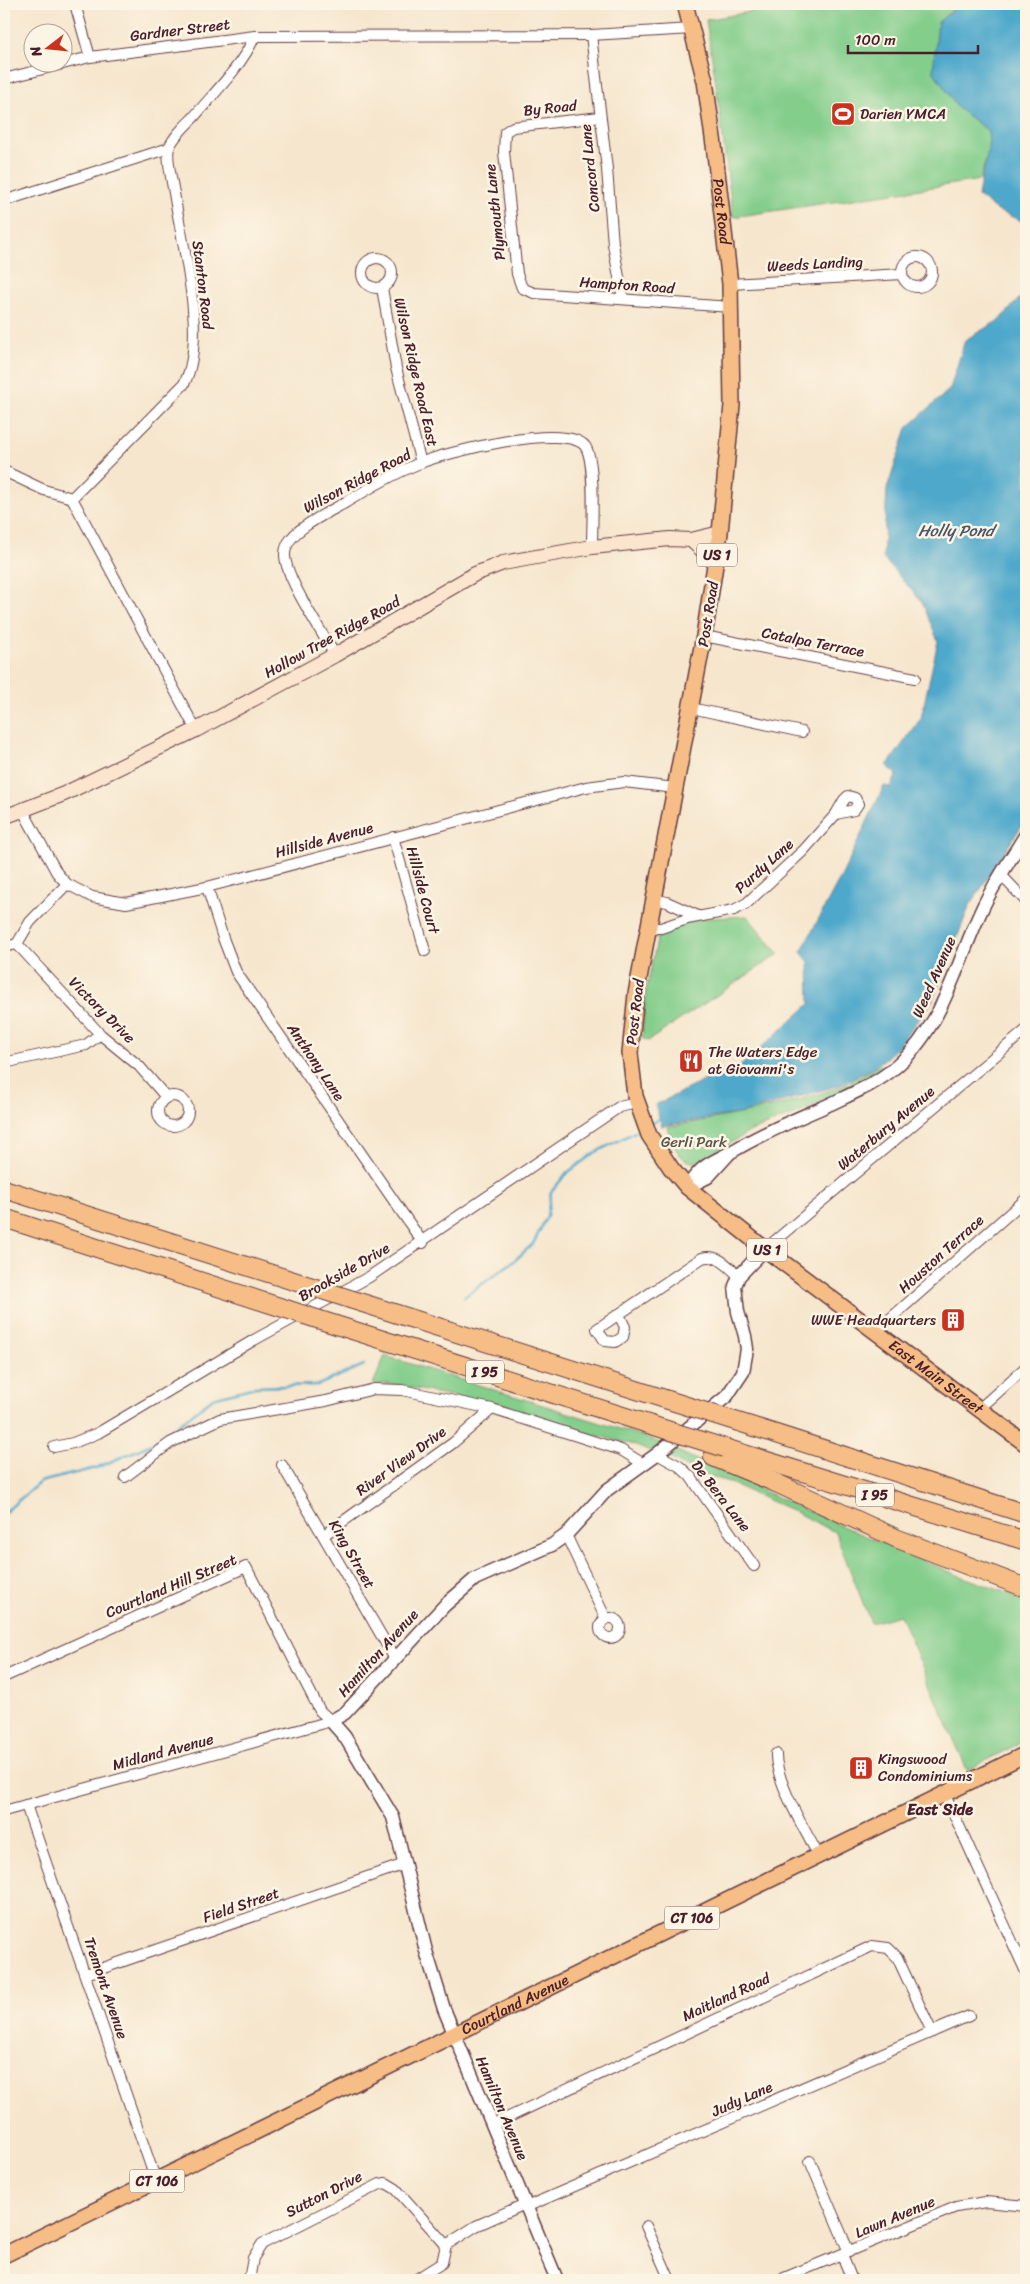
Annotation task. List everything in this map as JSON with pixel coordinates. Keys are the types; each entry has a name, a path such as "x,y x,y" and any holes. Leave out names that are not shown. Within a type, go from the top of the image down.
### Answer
{"highway":[{"name":"I 95","path":"4,1189 1026,1513"},
{"name":"I 95","path":"4,1218 660,1428 719,1453 1026,1541"},
{"path":"4,1232 51,1234"},
{"path":"719,1453 774,1482 898,1540 1026,1588"}],"main road":[{"name":"Post Road","path":"638,1106 631,1068 631,1032 653,899 692,708 717,556 732,406 730,284 706,81 684,4"},
{"name":"Hollow Tree Ridge Road","path":"4,817 23,811 111,773 196,730 335,655 475,574 503,563 592,547 670,539 691,540 720,533"},
{"path":"691,540 702,550 717,556"},
{"name":"East Main Street","path":"638,1106 649,1135 671,1168 687,1187 765,1249 1026,1444"},
{"name":"Courtland Avenue","path":"5,2251 156,2181 309,2104 454,2035 1026,1754"}],"street":[{"path":"75,4 90,57"},
{"name":"Gardner Street","path":"4,79 90,57 255,36 591,35 692,29"},
{"name":"Concord Lane","path":"591,35 607,169 613,244 623,299"},
{"path":"4,201 169,148 232,73 250,48 255,36"},
{"name":"By Road","path":"505,132 513,127 600,117"},
{"name":"Plymouth Lane","path":"505,132 504,152 517,274 522,288"},
{"name":"Stanton Road","path":"72,498 184,384 189,374 195,332 170,172 169,148"},
{"name":"Weeds Landing","path":"730,284 902,274"},
{"name":"Wilson Ridge Road East","path":"382,288 396,368 421,463"},
{"name":"Hampton Road","path":"522,288 534,293 731,307"},
{"name":"Wilson Ridge Road","path":"335,655 293,580 286,563 287,544 303,527 379,483 421,463 481,446 535,437 557,436 578,440 584,446 591,463 592,547"},
{"path":"4,471 44,490 72,498 196,730"},
{"name":"Catalpa Terrace","path":"704,636 915,678"},
{"path":"692,708 802,732"},
{"name":"Hillside Avenue","path":"23,811 57,873 67,884 92,897 126,903 207,887 586,787 624,782 675,788"},
{"name":"Purdy Lane","path":"649,928 661,928 699,916 734,910 747,903 792,863 836,814"},
{"name":"Weed Avenue","path":"687,1187 696,1174 711,1161 770,1131 866,1087 882,1078 909,1056 935,1019 982,909 1026,834"},
{"name":"Hillside Court","path":"393,837 425,951"},
{"path":"1001,875 1026,901"},
{"path":"4,947 17,944 30,922 67,884"},
{"name":"Anthony Lane","path":"207,887 236,972 423,1243"},
{"path":"653,899 667,902 699,916"},
{"name":"Victory Drive","path":"17,944 100,1034 139,1066 166,1097"},
{"name":"Waterbury Avenue","path":"765,1249 1026,1030"},
{"path":"4,1062 86,1045 100,1034"},
{"name":"Brookside Drive","path":"54,1447 73,1443 98,1433 254,1340 369,1277 423,1243 619,1107 638,1106"},
{"name":"Houston Terrace","path":"875,1332 1026,1198"},
{"path":"619,1314 705,1256 718,1259 739,1276 765,1249"},
{"name":"Hamilton Avenue","path":"557,2280 454,2035 426,1952 397,1829 390,1811 345,1737 331,1721 346,1714 445,1605 475,1579 552,1545 566,1535 608,1490 642,1463 657,1454 727,1396 743,1372 747,1349 735,1296 735,1286 739,1276"},
{"path":"978,1410 1026,1367"},
{"path":"125,1477 170,1443 220,1419 326,1401 374,1389 402,1390 492,1409 621,1450 642,1463"},
{"name":"River View Drive","path":"324,1535 453,1443 492,1409"},
{"name":"De Bera Lane","path":"657,1454 679,1466 690,1476 754,1566"},
{"name":"King Street","path":"282,1465 395,1658"},
{"path":"566,1535 606,1618"},
{"name":"Courtland Hill Street","path":"4,1677 246,1567 320,1711 331,1721"},
{"name":"Midland Avenue","path":"4,1811 331,1721"},
{"path":"776,1754 776,1765 783,1785 819,1856"},
{"path":"945,1795 1026,1972"},
{"name":"Tremont Avenue","path":"26,1804 156,2181"},
{"name":"Field Street","path":"86,1974 405,1864"},
{"name":"Maitland Road","path":"492,2125 872,1946 888,1948 898,1956 932,2032"},
{"name":"Judy Lane","path":"526,2206 969,2016"},
{"path":"810,2161 846,2254 852,2280"},
{"name":"Sutton Drive","path":"249,2280 253,2258 262,2244 380,2184 386,2184 396,2189 446,2245"},
{"name":"Lawn Avenue","path":"779,2280 956,2208 986,2202 1026,2206"},
{"path":"415,2280 442,2263 446,2245 476,2226 526,2206"},
{"path":"646,2226 670,2280"}],"green space":[{"name":"Darien YMCA","path":"792,4 960,4 938,23 958,108 988,130 990,145 980,180 733,217 706,20"},
{"path":"747,916 779,954 648,1041 642,1038 646,991 658,936 665,930 695,919"},
{"name":"Gerli Park","path":"881,1065 882,1071 806,1110 751,1131 698,1162 691,1162 681,1156 674,1145 667,1127 776,1106 819,1094 840,1087"},
{"path":"385,1356 649,1438 821,1517 955,1574 1026,1600 1026,1740 967,1770 900,1615 871,1623 835,1532 726,1481 693,1471 672,1459 631,1444 502,1412 463,1398 389,1384 373,1384"}],"water":[{"path":"960,4 1026,4 1026,267 1022,221 998,211 978,196 987,155 988,131 958,108 933,71 938,22"},
{"name":"Holly Pond","path":"1026,291 1026,819 969,907 932,1002 896,1049 875,1067 840,1085 743,1113 662,1126 655,1105 724,1071 737,1069 810,1004 809,962 801,952 842,875 884,786 891,787 897,774 887,766 921,718 938,641 922,602 883,558 887,489 907,428 950,389 965,340 1001,319"}],"waterway":[{"path":"650,1124 663,1117"},
{"path":"464,1297 514,1261 533,1244 547,1216 551,1192 567,1173 594,1153 641,1129"},
{"path":"4,1513 40,1482 96,1468 154,1443 213,1398 255,1387 318,1385 364,1365"}],"place":[{"name":"Darien YMCA","path":"843,114"},
{"name":"The Waters Edge at Giovanni's","path":"691,1061"},
{"name":"WWE Headquarters","path":"953,1320"},
{"name":"Kingswood Condominiums","path":"861,1768"}],"district":[{"name":"East Side","path":"940,1809"}]}
